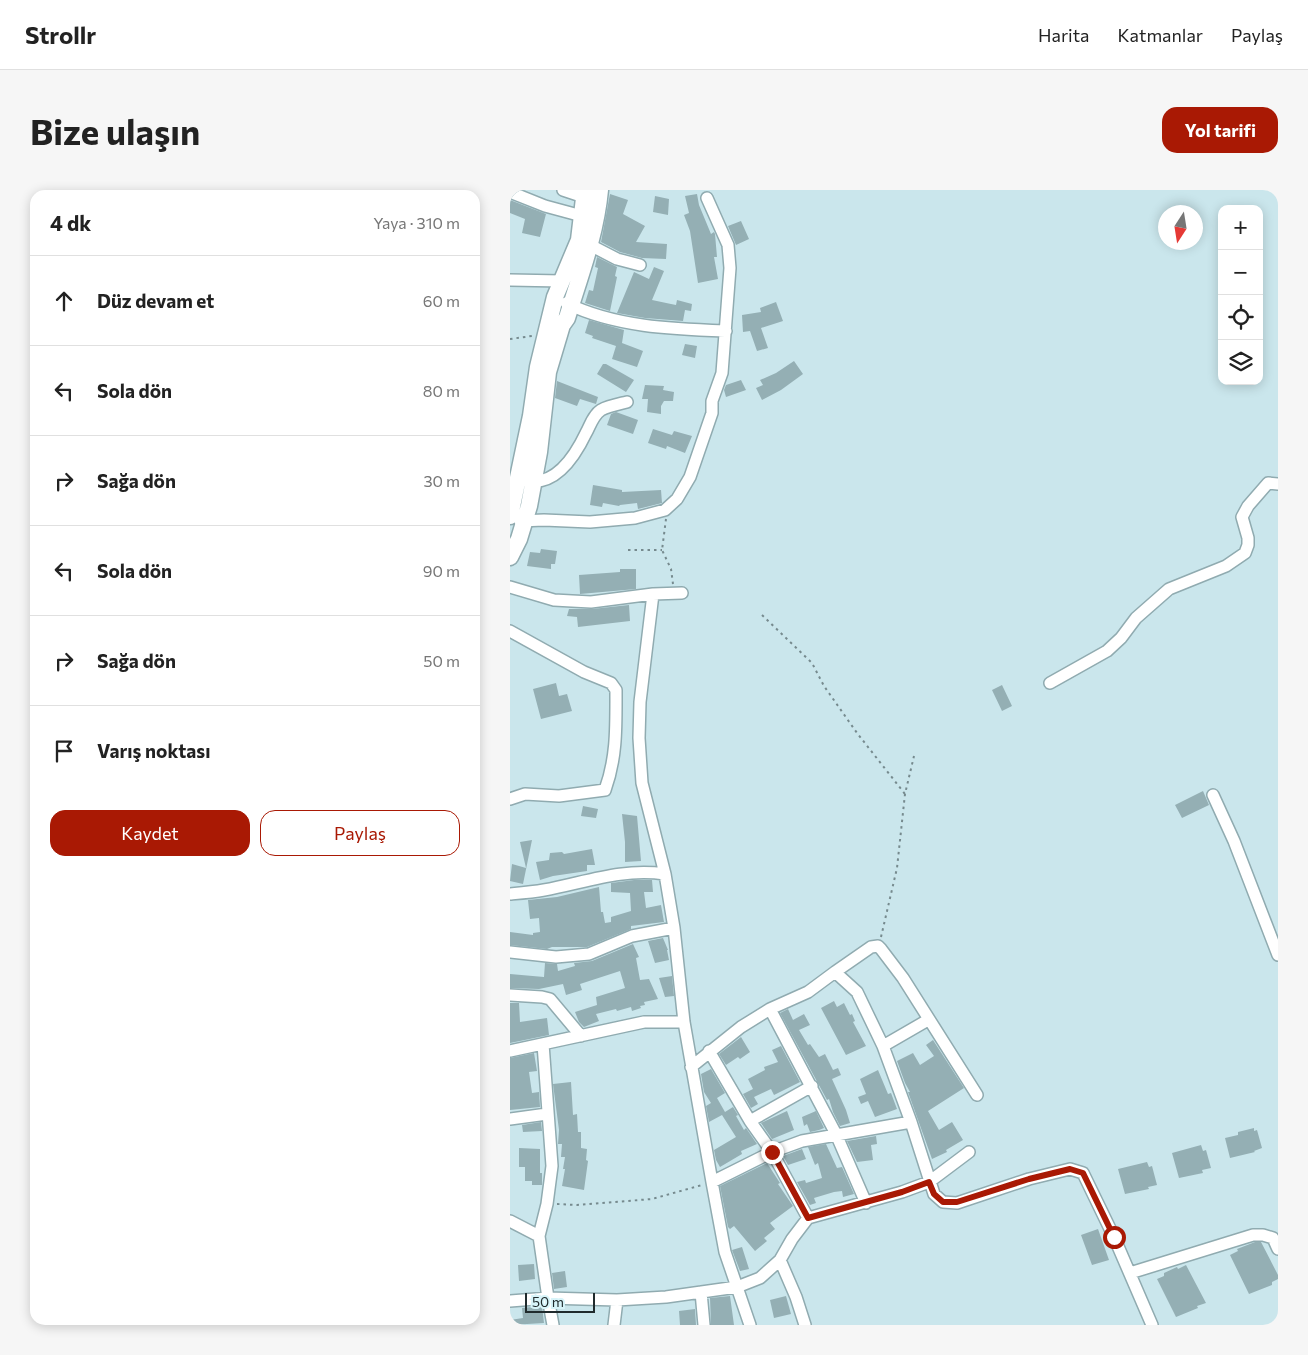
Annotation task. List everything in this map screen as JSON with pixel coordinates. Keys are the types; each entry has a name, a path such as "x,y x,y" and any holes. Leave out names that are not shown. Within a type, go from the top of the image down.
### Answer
{"main road":[{"path":"515,519 534,482 548,372 562,325 568,318 584,243 600,190"},
{"path":"510,557 519,539 515,519 518,479 531,416 538,367 555,297 584,243 582,216 585,194"}],"street":[{"path":"563,190 585,194"},
{"path":"510,192 545,206 582,216"},
{"path":"515,519 590,522 635,518 665,510 677,499 690,477 712,413 712,401 722,374 730,252 707,198"},
{"path":"584,243 617,259 640,265"},
{"path":"510,280 562,281"},
{"path":"555,297 571,305 619,320 669,329 726,331"},
{"path":"518,479 534,482 548,480 565,466 582,442 595,416 601,410 627,402"},
{"path":"1050,683 1107,651 1121,638 1136,618 1169,589 1226,566 1245,553 1248,538 1242,522 1244,512 1268,483 1278,484"},
{"path":"510,586 554,600 572,602 591,602 653,594 678,593"},
{"path":"653,594 640,702 639,738 642,783 665,874 674,928 684,1022 712,1182 726,1252 750,1325"},
{"path":"510,630 584,672 611,683 616,690 616,746 612,771 605,790 559,796 524,794 510,799"},
{"path":"1213,795 1234,841 1278,955"},
{"path":"510,894 545,890 600,876 644,871 665,874"},
{"path":"510,952 556,957 589,954 632,936 674,928"},
{"path":"691,1067 741,1027 770,1009 808,992 871,947 878,946 903,978 977,1095"},
{"path":"835,972 857,992 883,1046 911,1122 934,1194 943,1202 957,1202 1029,1179 1070,1169 1083,1173 1152,1325"},
{"path":"510,995 550,999 581,1036"},
{"path":"770,1009 836,1134 866,1203"},
{"path":"883,1046 928,1020"},
{"path":"510,1051 644,1022 684,1022"},
{"path":"543,1044 552,1166 547,1204 539,1236 553,1325"},
{"path":"709,1051 750,1121 772,1152 808,1218"},
{"path":"750,1121 812,1086"},
{"path":"510,1119 547,1114"},
{"path":"712,1182 772,1152 802,1141 911,1122"},
{"path":"510,1301 548,1298 617,1300 666,1297 737,1287 760,1278 780,1260 792,1239 808,1218 866,1203 929,1182 969,1152"},
{"path":"510,1221 539,1236"},
{"path":"1130,1273 1253,1235 1273,1238 1278,1249"},
{"path":"780,1260 796,1297 805,1325"},
{"path":"701,1292 704,1325"},
{"path":"614,1325 617,1300"}],"path":[{"path":"510,339 546,336"},
{"path":"665,510 667,523 662,550 671,569 678,593"},
{"path":"628,550 662,550"},
{"path":"762,615 812,663 824,686 851,725 905,794"},
{"path":"878,946 883,932 897,868 905,794 914,756"},
{"path":"547,1204 578,1205 652,1199 712,1182"}],"building":[{"path":"610,194 628,200 623,214 645,226 636,242 667,244 666,259 642,258 620,252 601,242"},
{"path":"697,194 699,205 711,234 714,232 715,234 717,257 714,257 718,279 698,283 690,231 684,215 689,213 685,196"},
{"path":"655,196 669,199 668,215 653,212"},
{"path":"510,200 546,214 540,237 522,233 525,219 510,213"},
{"path":"741,221 749,239 736,245 728,226"},
{"path":"597,257 617,267 615,276 617,277 610,311 585,303 589,290 593,291 598,268 595,267"},
{"path":"654,267 664,271 652,300 676,305 677,300 692,304 691,311 685,310 683,321 645,318 617,313 634,272 649,279"},
{"path":"776,302 783,321 761,328 768,348 757,351 750,331 743,332 742,315 761,312 760,308"},
{"path":"589,320 624,330 622,343 643,351 637,367 612,359 616,346 592,338 593,336 585,333"},
{"path":"685,344 697,346 695,358 682,355"},
{"path":"794,361 803,374 781,390 762,400 756,388 763,385 760,380 776,373"},
{"path":"603,364 634,380 626,392 597,374"},
{"path":"741,380 746,390 726,397 724,390 726,385"},
{"path":"557,381 598,397 596,404 580,399 577,406 555,398"},
{"path":"645,385 664,386 663,390 674,392 673,401 664,401 661,406 661,414 647,412 648,399 642,399"},
{"path":"616,412 638,420 633,434 607,425 611,414"},
{"path":"653,429 672,435 674,431 692,436 685,453 667,446 666,449 648,443"},
{"path":"593,485 622,490 622,492 661,490 662,503 638,509 637,503 619,506 603,503 602,507 590,505"},
{"path":"541,549 557,551 555,564 551,564 551,569 527,566 530,552 540,553"},
{"path":"620,569 636,569 636,589 580,594 579,575 620,572"},
{"path":"629,605 630,621 578,627 577,617 567,616 569,609 592,609"},
{"path":"556,683 559,696 567,694 572,711 541,719 533,689"},
{"path":"1002,685 1012,706 1002,711 992,690"},
{"path":"1203,791 1209,805 1182,818 1175,805"},
{"path":"583,806 598,809 596,818 581,816"},
{"path":"622,814 637,816 641,861 625,862"},
{"path":"532,840 523,884 510,881 512,864 526,868 520,842"},
{"path":"592,849 595,865 587,865 587,871 540,880 536,862 549,860 550,853 562,852 564,854"},
{"path":"652,880 653,892 644,892 646,908 661,905 664,922 631,926 631,929 587,947 552,947 547,949 510,945 510,932 533,935 533,933 540,932 539,918 530,919 528,900 557,897 599,887 601,912 603,912 605,923 611,922 611,917 631,911 630,893 611,892 611,883"},
{"path":"663,938 668,950 669,960 655,963 648,941"},
{"path":"633,944 639,957 636,958 640,980 649,979 658,999 644,1002 645,1005 640,1006 641,1008 632,1011 631,1007 617,1011 616,1009 596,1014 599,1021 584,1027 579,1022 575,1012 597,1005 596,997 625,988 620,971 580,984 582,990 566,995 563,984 539,989 510,988 510,974 544,977 545,963 557,964 558,971 575,966 574,963 592,961"},
{"path":"672,976 674,996 665,997 659,978"},
{"path":"834,1001 837,1007 844,1003 850,1015 852,1014 855,1021 853,1022 866,1046 846,1055 821,1008"},
{"path":"510,1003 519,1003 520,1022 547,1018 549,1035 510,1043"},
{"path":"788,1009 793,1020 804,1014 810,1025 799,1030 808,1045 810,1044 819,1057 825,1054 833,1070 838,1068 841,1075 832,1079 850,1123 840,1126 829,1099 827,1100 780,1013"},
{"path":"741,1037 750,1052 726,1065 719,1054"},
{"path":"933,1040 964,1088 928,1111 939,1130 952,1122 963,1140 946,1150 947,1152 932,1159 908,1092 910,1092 897,1061 913,1053 920,1065 934,1056 926,1045"},
{"path":"781,1046 800,1082 774,1095 771,1089 754,1097 758,1104 751,1108 743,1094 753,1089 748,1079 765,1070 764,1067 778,1062 772,1050"},
{"path":"534,1053 537,1071 529,1072 532,1093 539,1092 540,1107 510,1110 510,1058"},
{"path":"711,1069 725,1093 717,1098 725,1112 733,1107 744,1130 746,1128 757,1144 741,1151 742,1154 720,1167 714,1150 736,1137 722,1115 709,1122 706,1106 711,1103 704,1092 701,1074"},
{"path":"878,1070 888,1094 891,1093 897,1109 875,1117 868,1101 861,1104 858,1097 866,1094 860,1079"},
{"path":"571,1082 573,1115 577,1114 578,1132 581,1132 581,1148 587,1149 586,1160 588,1161 584,1190 562,1186 565,1157 561,1157 562,1144 558,1144 559,1130 553,1084"},
{"path":"787,1111 794,1130 772,1139 761,1123"},
{"path":"816,1111 824,1128 810,1132 807,1124 804,1126 802,1117"},
{"path":"541,1122 542,1131 523,1132 522,1125"},
{"path":"1254,1128 1254,1131 1257,1130 1262,1148 1255,1152 1230,1158 1225,1138"},
{"path":"876,1136 877,1144 871,1145 873,1160 857,1162 847,1141"},
{"path":"826,1144 837,1168 842,1167 854,1194 843,1197 842,1191 834,1192 814,1198 816,1203 810,1205 797,1182 805,1180 806,1183 822,1178 818,1163 815,1165 808,1147"},
{"path":"1201,1145 1203,1151 1206,1150 1211,1168 1202,1170 1203,1173 1179,1178 1172,1153"},
{"path":"519,1148 540,1149 542,1185 532,1185 532,1181 525,1181 525,1167 519,1167"},
{"path":"802,1149 806,1159 788,1165 783,1156"},
{"path":"1147,1162 1149,1167 1152,1166 1157,1185 1148,1187 1149,1189 1125,1194 1118,1169"},
{"path":"767,1163 793,1206 770,1223 775,1229 764,1238 767,1241 755,1251 734,1226 730,1229 728,1227 720,1186"},
{"path":"1098,1229 1109,1260 1092,1265 1081,1235"},
{"path":"1255,1242 1261,1242 1278,1275 1278,1279 1272,1282 1272,1285 1249,1294 1230,1255 1238,1251 1237,1249"},
{"path":"742,1247 749,1269 740,1271 732,1250"},
{"path":"534,1264 535,1279 519,1281 518,1265"},
{"path":"1186,1265 1206,1303 1176,1317 1157,1279 1164,1276 1164,1273"},
{"path":"565,1271 567,1287 554,1289 552,1273"},
{"path":"730,1296 734,1325 711,1325 710,1298"},
{"path":"786,1296 791,1314 774,1318 770,1300"},
{"path":"542,1306 544,1323 510,1325 510,1320 523,1318 522,1308"},
{"path":"695,1309 696,1325 680,1325 679,1311"}],"route":[{"path":"772,1152 808,1218 866,1203 929,1182 934,1194 943,1202 957,1202 1029,1179 1070,1169 1083,1173 1114,1237"}]}
